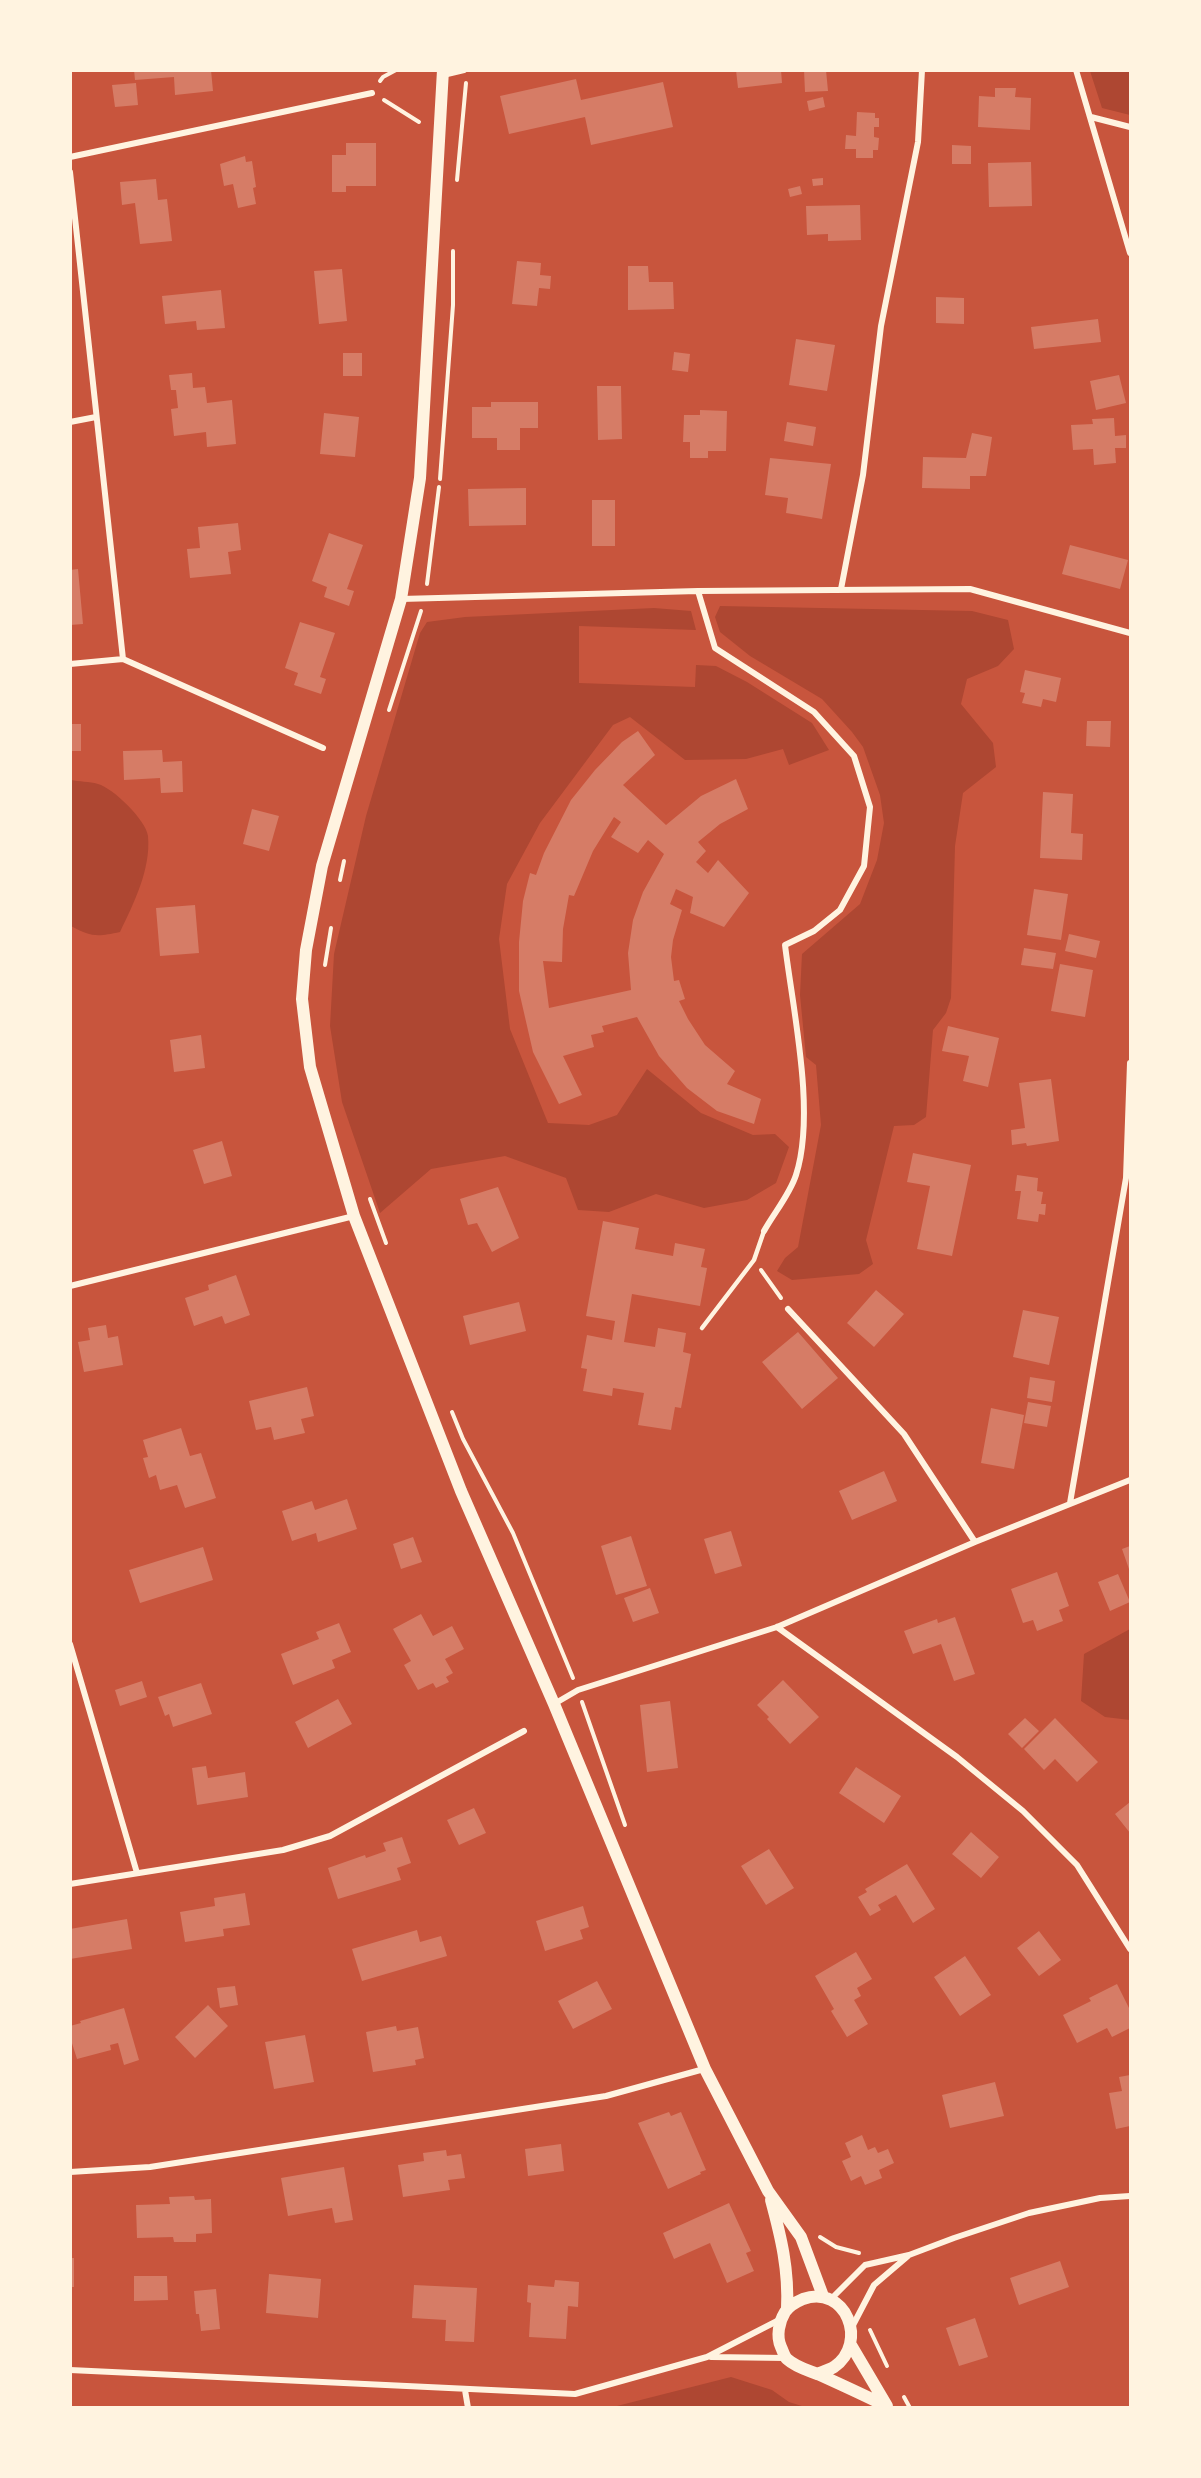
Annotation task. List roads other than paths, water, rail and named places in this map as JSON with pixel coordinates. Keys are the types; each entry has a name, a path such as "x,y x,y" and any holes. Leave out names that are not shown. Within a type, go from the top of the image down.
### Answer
{"main road":[{"path":"442,73 420,478 401,599 322,866 306,950 302,999 310,1067 354,1216 461,1491 554,1704 705,2068 768,2191 801,2237 827,2298 846,2314 851,2330 851,2345 887,2407"},
{"path":"768,2191 784,2249 788,2282 778,2340 786,2358 802,2370 817,2373 887,2407"},
{"path":"784,2314 804,2299 827,2298"},
{"path":"817,2373 834,2368 851,2345"}],"street":[{"path":"442,73 464,70"},
{"path":"841,589 863,475 881,326 918,142 921,70"},
{"path":"1076,70 1131,253"},
{"path":"70,157 372,93"},
{"path":"1091,117 1131,127"},
{"path":"70,172 123,659"},
{"path":"70,422 96,417"},
{"path":"401,599 698,591 970,589 1131,633"},
{"path":"698,591 715,648 814,712 854,756 870,807 864,866 840,910 814,931 785,945 802,1083 805,1134 796,1176 764,1231"},
{"path":"70,664 123,659 323,748"},
{"path":"1070,1503 1126,1178 1131,1063"},
{"path":"70,1286 354,1216"},
{"path":"788,1309 904,1434 975,1542"},
{"path":"554,1704 578,1690 777,1627 975,1542 1131,1480"},
{"path":"777,1627 957,1757 1023,1811 1077,1865 1131,1949"},
{"path":"70,1644 137,1873"},
{"path":"70,1884 283,1850 330,1836 524,1731"},
{"path":"70,2172 150,2167 606,2096 705,2068"},
{"path":"827,2298 865,2265 909,2255 1029,2213 1100,2198 1131,2196"},
{"path":"851,2330 874,2285 909,2255"},
{"path":"70,2370 575,2394 707,2357 784,2314"},
{"path":"707,2357 786,2358"},
{"path":"465,2390 468,2408"}],"lane":[{"path":"702,1328 754,1260 764,1231"}]}
